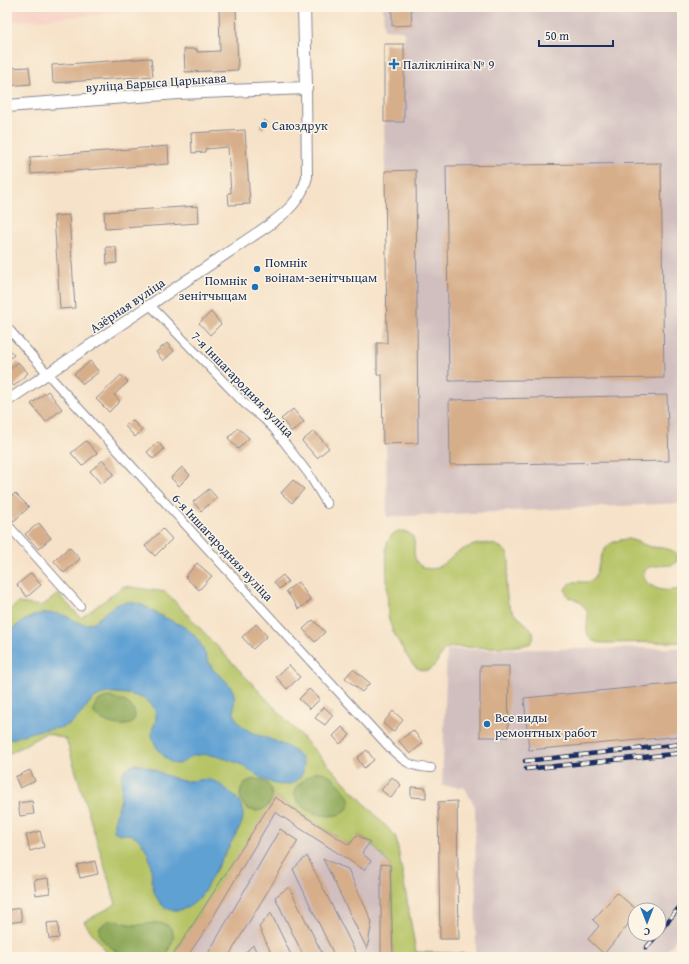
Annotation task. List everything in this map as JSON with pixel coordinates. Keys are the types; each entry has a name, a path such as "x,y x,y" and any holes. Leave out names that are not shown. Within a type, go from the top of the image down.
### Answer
{"main road":[{"path":"304,7 306,88"},
{"name":"вуліца Барыса Царыкава","path":"7,106 178,93 306,88"}],"street":[{"name":"Азёрная вуліца","path":"7,401 288,211 304,188 307,177 306,88"},
{"name":"7-я Іншагародняя вуліца","path":"150,305 244,402 274,429 308,473 327,504"},
{"name":"6-я Іншагародняя вуліца","path":"7,328 391,749 413,766 431,768"},
{"path":"7,524 80,606"}],"shaded area":[{"path":"7,7 120,7 121,13 7,22"},
{"path":"383,7 682,7 682,503 387,517 386,444 418,443 416,171 385,171 384,122 404,121 404,33 401,30 384,29"},
{"path":"682,648 682,932 662,957 476,957 475,806 464,787 442,786 447,650"},
{"path":"275,797 349,845 357,835 370,842 390,865 393,957 173,957"}],"green space":[{"path":"398,531 407,532 412,535 417,563 423,567 432,569 440,566 454,555 470,546 489,544 505,550 509,559 506,585 508,603 516,615 532,630 534,636 532,642 519,646 508,647 451,647 443,651 436,664 430,669 419,669 412,664 395,635 388,616 386,548 390,538"},
{"path":"629,539 648,546 669,549 678,556 674,564 655,566 646,569 644,572 644,577 648,583 655,588 670,590 682,588 682,642 600,643 594,641 590,638 587,631 587,611 580,602 568,597 565,589 568,585 575,582 590,581 594,578 604,550 611,543"},
{"path":"124,586 166,592 396,837 416,952 476,954 476,957 393,957 390,865 370,842 358,835 349,845 276,797 173,957 110,957 84,922 116,904 66,739 46,733 7,755 7,612 18,603 42,606 58,594 81,618"},
{"path":"108,697 126,702 130,705 135,717 132,723 127,725 112,724 101,719 94,713 94,707 97,702"},
{"path":"315,772 329,775 344,790 350,803 346,811 338,815 329,816 318,814 301,804 296,797 295,788"},
{"path":"256,779 267,784 272,795 267,806 256,811 245,806 240,795 245,784"},
{"path":"111,920 133,925 162,923 167,925 171,928 173,936 167,957 123,957 106,943 100,935 99,931 101,927 104,923"}],"water":[{"path":"128,602 147,607 182,626 194,635 212,668 228,683 232,689 234,693 234,712 240,724 251,732 293,750 300,756 303,763 303,771 298,779 290,784 274,784 261,778 242,765 211,755 197,755 180,764 172,763 157,748 152,737 152,731 156,718 155,711 152,706 142,698 117,693 107,693 94,698 77,718 67,725 59,728 33,732 7,741 7,634 20,623 35,615 51,613 59,614 81,623 88,624 115,606"},
{"path":"136,764 179,780 214,781 231,792 241,804 243,819 241,825 200,897 186,908 171,910 164,907 160,903 153,889 149,856 146,849 134,836 121,834 114,831 114,822 121,799 122,775 125,769"}],"building":[{"path":"219,7 236,7 238,70 185,72 184,49 197,49 197,52 220,51"},
{"path":"392,7 411,7 412,25 392,26"},
{"name":"Паліклініка № 9","path":"384,44 404,44 404,122 384,122"},
{"path":"151,58 153,76 53,83 52,65"},
{"path":"29,67 31,84 7,86 7,68"},
{"name":"Саюздрук","path":"265,120 268,124 262,129 259,125"},
{"path":"245,130 250,204 229,205 228,193 231,193 228,147 205,149 205,152 192,153 191,133"},
{"path":"168,146 169,164 31,174 30,157"},
{"path":"661,163 664,378 449,381 446,166"},
{"path":"416,170 418,443 383,444 382,375 377,375 377,343 387,343 385,171"},
{"path":"198,206 199,223 105,229 104,212"},
{"path":"69,215 75,308 60,309 54,216"},
{"path":"106,247 116,247 117,263 107,264"},
{"path":"211,312 221,324 210,335 199,323"},
{"path":"167,343 174,351 163,361 156,352"},
{"path":"7,347 14,355 7,361"},
{"path":"90,361 99,372 83,384 74,374"},
{"path":"18,362 28,373 14,386 7,379 7,372"},
{"path":"121,375 128,382 114,395 120,401 109,412 96,399"},
{"path":"48,391 62,409 46,422 31,404"},
{"path":"667,395 669,461 450,465 449,400"},
{"path":"293,409 304,422 292,432 281,419"},
{"path":"132,420 142,430 135,437 125,426"},
{"path":"238,428 249,438 238,449 228,438"},
{"path":"314,431 329,448 317,458 302,441"},
{"path":"86,441 97,453 82,466 71,453"},
{"path":"158,442 164,449 153,459 147,452"},
{"path":"103,460 114,474 101,484 90,471"},
{"path":"182,467 190,475 179,486 171,478"},
{"path":"293,480 304,489 292,503 281,493"},
{"path":"209,489 217,498 201,511 193,502"},
{"path":"15,493 29,507 14,521 7,513 7,501"},
{"path":"39,523 51,538 38,549 25,534"},
{"path":"163,529 172,539 155,556 145,546"},
{"path":"69,547 80,559 64,573 54,561"},
{"path":"197,563 212,576 199,590 185,577"},
{"path":"31,573 41,585 27,597 17,585"},
{"path":"283,575 288,582 279,589 274,582"},
{"path":"298,582 311,600 299,609 286,591"},
{"path":"313,620 325,632 315,642 303,629"},
{"path":"256,624 267,636 253,649 242,637"},
{"path":"289,665 300,677 287,689 276,677"},
{"path":"480,666 509,666 508,737 480,737"},
{"path":"353,669 370,683 362,692 345,678"},
{"path":"682,683 682,736 529,750 524,698"},
{"path":"309,689 320,699 310,709 299,699"},
{"path":"324,707 333,715 325,725 315,718"},
{"path":"393,711 403,720 393,732 383,723"},
{"path":"342,727 350,735 340,744 333,736"},
{"path":"413,730 423,743 410,754 399,741"},
{"path":"367,750 374,760 364,768 357,758"},
{"path":"30,770 35,781 20,788 15,777"},
{"path":"392,777 401,785 391,798 381,790"},
{"path":"411,787 426,788 426,798 411,797"},
{"path":"275,797 349,845 357,835 370,842 362,853 371,861 364,870 275,812 206,929 187,957 176,957 173,955"},
{"path":"32,801 34,814 20,816 18,803"},
{"path":"457,801 459,939 440,939 438,802"},
{"path":"280,829 298,841 228,957 206,957"},
{"path":"40,831 44,847 30,851 26,835"},
{"path":"307,856 358,957 335,957 293,869"},
{"path":"323,859 348,869 372,922 367,949"},
{"path":"95,861 98,874 80,878 77,865"},
{"path":"381,864 390,865 393,957 381,957"},
{"path":"48,878 50,893 36,895 34,880"},
{"path":"289,887 324,957 304,957 275,897"},
{"path":"617,893 628,902 627,926 604,954 588,939 599,926 593,920"},
{"path":"20,908 22,921 8,923 7,910"},
{"path":"271,913 292,957 273,957 259,927"},
{"path":"58,922 59,938 49,939 47,923"},
{"path":"253,945 259,957 241,957"}],"railway":[{"path":"525,761 682,744"},
{"path":"526,769 682,753"},
{"path":"667,922 682,904"},
{"path":"646,948 651,942"}],"place":[{"name":"Паліклініка № 9","path":"394,64"},
{"name":"Саюздрук","path":"264,125"},
{"name":"Помнік воінам-зенітчыцам","path":"257,269"},
{"name":"Помнік зенітчыцам","path":"255,287"},
{"name":"Все виды ремонтных работ","path":"487,724"}]}
